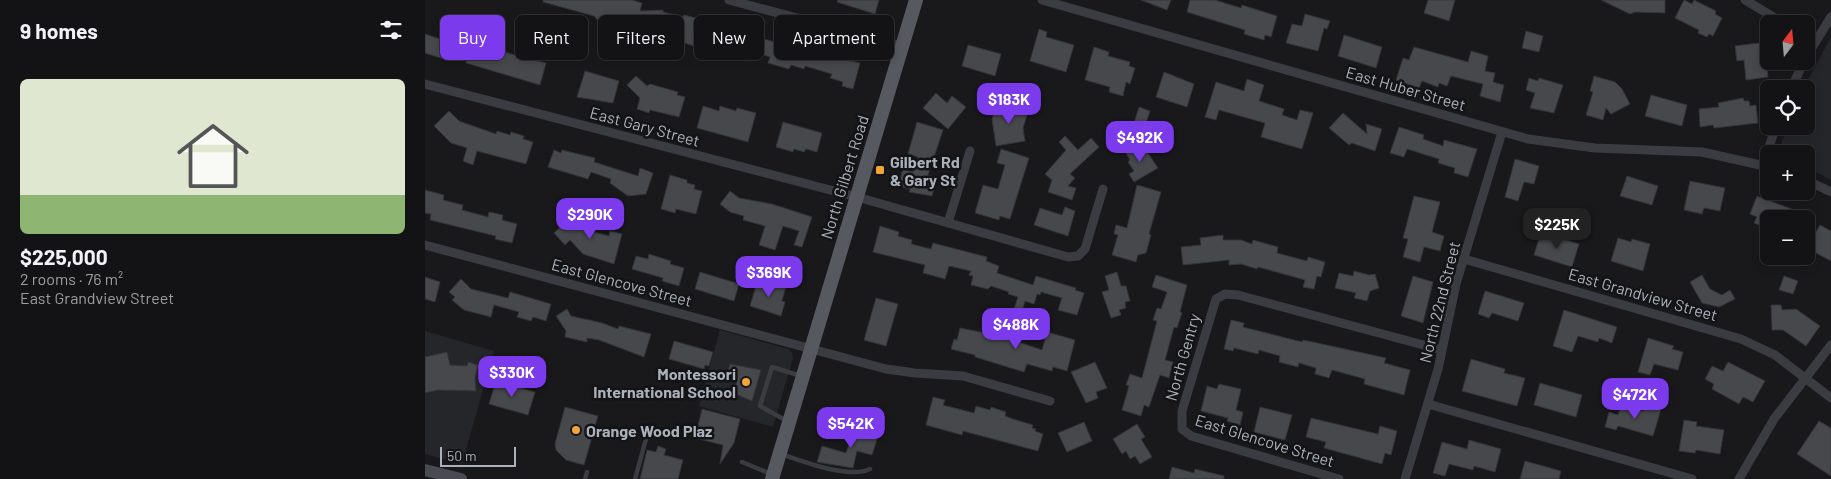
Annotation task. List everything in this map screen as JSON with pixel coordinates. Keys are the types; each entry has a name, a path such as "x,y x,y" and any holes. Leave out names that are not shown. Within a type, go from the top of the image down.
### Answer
{"main road":[{"name":"North Gilbert Road","path":"772,477 916,0"},
{"path":"432,474 461,479"}],"street":[{"path":"729,0 902,46"},
{"name":"East Huber Street","path":"1042,0 1503,132 1559,145 1604,149 1685,150 1716,154 1760,165"},
{"path":"1745,0 1770,15"},
{"path":"1815,42 1831,17"},
{"name":"East Gary Street","path":"425,84 857,197 1073,257 1078,256 1085,249 1103,189"},
{"name":"North 22nd Street","path":"1405,479 1428,404 1464,259 1503,132"},
{"path":"948,223 970,151"},
{"path":"1815,184 1831,192"},
{"name":"East Glencove Street","path":"425,246 895,371 963,376 1050,401"},
{"name":"East Grandview Street","path":"1464,259 1741,339 1775,355 1831,398"},
{"name":"North Gentry","path":"1182,429 1182,411 1212,310 1220,295 1238,295 1442,350"},
{"path":"1739,479 1774,419 1831,345"},
{"path":"1428,404 1692,479"},
{"name":"East Glencove Street","path":"1182,429 1185,434 1197,438 1339,479"}],"lane":[{"path":"789,422 760,406 772,367 803,376"},
{"path":"635,479 649,428"},
{"path":"779,454 821,470 848,477 864,475 870,469"},
{"path":"742,462 772,477"},
{"path":"585,479 587,472"}],"shaded area":[{"path":"1831,37 1831,180 1815,172 1815,145 1781,145 1784,135 1815,135 1815,80 1808,80 1815,70"},
{"name":"Montessori International School","path":"720,330 788,349 792,353 793,358 773,427 699,406"},
{"path":"425,331 494,351 462,464 425,454"}],"building":[{"path":"543,0 632,0 642,3 640,11 663,10 663,12 675,15 598,15 598,20 594,16 543,2"},
{"path":"838,0 879,0 875,14 837,2"},
{"path":"1141,0 1171,0 1167,10"},
{"path":"1190,0 1215,0 1241,8 1242,5 1277,16 1271,37 1265,35 1264,40 1244,34 1245,30 1187,12"},
{"path":"1428,0 1455,0 1449,21 1424,13"},
{"path":"1601,0 1665,0 1665,13 1635,12 1630,14"},
{"path":"1684,0 1692,4 1694,0 1716,11 1715,14 1722,18 1713,36 1709,34 1707,37 1698,33 1699,30 1675,18"},
{"path":"1305,14 1330,21 1327,29 1324,28 1318,51 1286,43 1292,24 1302,26"},
{"path":"684,15 694,18 694,46 684,43"},
{"path":"1039,29 1047,32 1046,37 1074,45 1066,72 1030,61"},
{"path":"1526,31 1543,36 1539,52 1522,48"},
{"path":"425,34 440,39 440,58 425,53"},
{"path":"1344,35 1382,47 1376,68 1338,56"},
{"path":"764,39 774,42 774,60 846,60 860,63 853,89 842,86 843,82 830,78 832,74 805,66 804,69 791,65 789,69 768,63 770,57 764,55"},
{"path":"1759,43 1760,70 1767,70 1768,77 1746,80 1744,60 1737,61 1735,46"},
{"path":"968,45 1001,54 995,76 962,66"},
{"path":"1094,47 1109,52 1108,56 1130,62 1129,66 1135,68 1130,84 1126,82 1123,96 1109,92 1110,87 1085,80"},
{"path":"1414,47 1468,62 1471,51 1488,56 1485,71 1495,73 1493,82 1504,85 1500,102 1480,96 1483,84 1451,76 1447,86 1439,83 1438,87 1422,81 1419,88 1396,80 1403,58 1409,60"},
{"path":"505,52 515,55 515,60 533,60 546,63 540,85 466,63 467,60 505,60"},
{"path":"585,71 619,81 613,103 577,97"},
{"path":"1164,72 1194,84 1187,107 1156,97"},
{"path":"636,76 647,86 650,84 678,92 677,95 685,97 679,117 650,110 649,113 637,109 640,98 627,85"},
{"path":"1594,76 1615,82 1622,89 1630,104 1611,114 1606,108 1603,120 1586,115 1593,92 1590,91"},
{"path":"1529,78 1538,81 1539,78 1563,85 1554,113 1530,108 1535,93 1526,90"},
{"path":"1247,79 1264,85 1259,101 1284,109 1282,115 1297,120 1300,110 1313,113 1302,149 1261,137 1265,123 1219,110 1216,120 1205,117 1216,82 1244,91"},
{"path":"936,93 947,103 952,96 966,107 948,129 923,108"},
{"path":"1651,95 1687,105 1682,126 1645,116"},
{"path":"1743,98 1744,101 1749,101 1750,106 1756,105 1758,123 1714,128 1713,125 1700,127 1699,109 1719,107 1718,103"},
{"path":"997,102 1028,112 1023,128 1025,141 996,146 992,119"},
{"path":"703,106 719,111 720,106 736,111 737,108 756,113 748,142 697,128"},
{"path":"1139,107 1150,111 1145,126 1134,123"},
{"path":"449,111 459,121 496,134 497,131 510,135 511,132 524,136 523,139 533,142 526,164 477,151 473,165 463,161 467,148 451,143 434,126"},
{"path":"1343,113 1367,134 1366,124 1382,129 1375,151 1352,143 1349,145 1329,128"},
{"path":"783,122 822,133 817,152 806,149 804,152 794,149 793,152 776,147"},
{"path":"917,122 943,130 928,175 937,178 932,196 909,192 910,189 898,186 903,169 913,172 918,157 908,154"},
{"path":"1399,127 1424,135 1423,139 1443,146 1444,140 1477,149 1468,177 1454,173 1455,168 1438,163 1439,159 1407,149 1404,157 1390,153"},
{"path":"1065,136 1078,150 1091,138 1099,147 1070,174 1075,178 1068,186 1076,188 1072,200 1048,192 1052,180 1045,174 1066,150 1059,142"},
{"path":"1131,143 1139,155 1146,150 1158,168 1134,182 1129,174 1134,171 1128,162 1130,160 1123,148"},
{"path":"1001,149 1029,158 1010,219 1000,216 999,220 975,213 983,185 998,189 1005,165 997,163"},
{"path":"554,150 561,153 562,150 595,158 594,162 638,176 640,168 653,173 646,194 628,196 610,183 611,179 591,172 588,179 548,167"},
{"path":"1515,159 1539,166 1534,184 1524,182 1518,201 1505,197"},
{"path":"670,175 687,180 687,183 695,185 694,189 702,191 696,214 676,209 675,213 661,209"},
{"path":"1627,176 1658,186 1652,205 1620,196"},
{"path":"1690,181 1725,188 1720,211 1704,208 1702,214 1684,210"},
{"path":"1137,185 1161,192 1149,234 1151,235 1146,253 1138,255 1136,262 1112,255 1118,235 1114,234 1116,225 1127,228"},
{"path":"425,190 444,195 443,200 463,205 462,210 488,217 489,212 503,215 502,220 517,224 512,243 495,239 496,236 430,220 431,214 425,213"},
{"path":"730,191 739,198 772,204 812,217 802,247 794,245 799,231 783,226 775,250 759,245 765,226 743,220 744,216 730,212 720,204"},
{"path":"1414,196 1440,202 1432,232 1444,236 1440,251 1424,247 1420,262 1403,257 1408,239 1403,238"},
{"path":"1757,196 1760,197 1760,200 1768,200 1794,210 1760,210 1760,225 1754,223 1757,217 1750,214"},
{"path":"1065,207 1075,211 1068,236 1034,225 1040,208 1062,215"},
{"path":"571,217 575,222 580,217 594,232 609,236 610,231 622,234 614,264 583,254 570,240 565,245 554,233"},
{"path":"1820,225 1831,231 1831,261 1815,252 1815,234"},
{"path":"880,226 899,232 898,236 912,240 911,244 931,249 933,243 987,257 986,261 999,266 997,273 1033,285 1036,276 1076,288 1075,290 1084,293 1077,315 1058,310 1062,298 1041,292 1040,295 1037,294 1034,304 1025,301 1022,311 1014,309 1018,297 991,286 988,289 971,285 973,276 969,275 971,271 949,266 945,279 923,273 925,265 873,252"},
{"path":"1541,232 1579,244 1572,267 1534,255"},
{"path":"1223,235 1223,240 1241,240 1252,244 1253,240 1278,247 1277,253 1307,261 1308,257 1325,262 1321,277 1317,276 1314,289 1303,287 1305,280 1258,267 1257,269 1241,264 1229,265 1229,260 1183,265 1181,247 1201,245 1200,238"},
{"path":"1618,238 1631,242 1632,239 1650,244 1643,271 1611,261"},
{"path":"649,254 671,261 670,264 684,268 679,286 662,281 663,278 632,269 636,256 648,259"},
{"path":"1354,271 1369,275 1375,274 1379,288 1370,291 1367,301 1354,298 1356,293 1335,288 1339,273 1353,276"},
{"path":"700,272 739,284 734,301 695,289"},
{"path":"1117,272 1121,286 1126,286 1130,301 1125,302 1126,308 1119,310 1121,315 1111,318 1102,292 1109,290 1105,276"},
{"path":"1156,275 1187,285 1180,312 1182,313 1177,328 1174,327 1165,360 1173,362 1169,378 1160,375 1149,407 1144,405 1141,416 1122,410 1129,386 1126,385 1130,374 1142,378 1157,321 1153,320 1157,308 1161,309 1167,292 1152,287"},
{"path":"1702,275 1710,289 1722,295 1730,290 1735,299 1719,307 1702,303 1690,282"},
{"path":"1413,276 1433,282 1423,323 1401,316"},
{"path":"1784,276 1798,281 1793,294 1779,290"},
{"path":"425,277 440,282 435,302 425,299"},
{"path":"461,279 471,289 508,298 510,292 551,304 546,321 533,317 531,321 517,317 519,312 494,305 491,317 464,310 452,300 455,297 449,292"},
{"path":"762,282 786,286 782,301 785,302 781,316 750,306 756,286 761,287"},
{"path":"1485,291 1524,303 1518,321 1492,313 1489,318 1478,314"},
{"path":"876,298 898,304 886,346 864,340"},
{"path":"1771,305 1781,305 1782,310 1796,309 1820,326 1806,346 1783,330 1772,330"},
{"path":"567,309 571,316 602,323 618,329 619,326 651,334 644,357 599,340 587,338 587,342 565,337 566,331 556,316"},
{"path":"1564,310 1617,327 1612,343 1599,338 1598,342 1578,336 1572,352 1553,346"},
{"path":"1231,320 1244,323 1243,327 1302,342 1303,340 1386,358 1384,363 1410,370 1404,395 1364,384 1365,379 1332,370 1329,378 1315,374 1316,368 1299,363 1298,367 1279,362 1280,356 1259,350 1258,354 1234,348 1233,351 1224,349"},
{"path":"960,328 1001,336 1042,350 1047,332 1075,340 1067,371 1053,367 1052,371 1027,364 1024,372 951,349 954,339 957,340"},
{"path":"1648,338 1674,346 1672,349 1683,352 1678,370 1654,364 1650,375 1638,372"},
{"path":"674,341 713,352 709,366 705,365 704,369 669,359"},
{"path":"447,352 450,365 467,366 468,362 478,365 475,378 476,391 438,390 425,393 425,357"},
{"path":"1471,359 1505,369 1504,373 1525,378 1517,406 1462,391"},
{"path":"1095,362 1107,388 1096,392 1098,398 1086,403 1071,372"},
{"path":"1728,362 1765,381 1753,402 1743,397 1739,404 1712,389 1714,384 1705,379 1712,366 1723,371"},
{"path":"730,364 761,370 752,401 733,393 737,381 726,378"},
{"path":"496,381 535,392 528,415 489,404"},
{"path":"1540,383 1582,395 1576,417 1534,405"},
{"path":"1219,384 1241,389 1236,410 1243,412 1240,425 1227,421 1228,418 1201,411 1207,386 1217,389"},
{"path":"933,397 945,400 943,405 974,413 976,406 990,410 991,407 1006,412 1005,416 1033,425 1032,428 1036,429 1035,431 1043,434 1038,451 963,431 962,435 926,425"},
{"path":"1621,405 1643,411 1645,405 1661,409 1653,436 1618,426 1616,430 1605,427 1609,412 1618,415"},
{"name":"Orange Wood Plaz","path":"565,407 598,416 584,465 566,460 556,450 555,444"},
{"path":"1260,407 1292,415 1285,440 1254,432"},
{"path":"702,409 740,419 734,443 720,464 723,445 695,438"},
{"path":"1311,418 1378,434 1380,426 1397,431 1391,455 1385,453 1382,464 1324,448 1326,442 1306,437"},
{"path":"1684,420 1697,422 1696,426 1724,430 1720,454 1696,450 1695,453 1679,451"},
{"path":"1819,421 1831,428 1831,476 1797,454"},
{"path":"1084,422 1092,441 1067,452 1058,433"},
{"path":"1137,424 1145,437 1141,439 1152,457 1140,464 1135,456 1130,459 1126,451 1122,454 1113,439"},
{"path":"864,425 880,430 872,455 857,451 853,468 817,462 822,446 846,453 853,432 861,434"},
{"path":"1469,440 1501,449 1495,472 1474,466 1473,470 1449,464 1445,476 1433,473 1442,442 1467,449"},
{"path":"658,446 666,449 664,455 683,460 678,479 640,479 647,450 656,452"},
{"path":"1525,461 1561,471 1559,479 1520,479"},
{"path":"1172,467 1194,473 1195,469 1224,476 1224,479 1169,479"}],"place":[{"name":"Gilbert Rd & Gary St","path":"880,170"},
{"name":"Montessori International School","path":"746,382"},
{"name":"Orange Wood Plaz","path":"576,430"}]}
